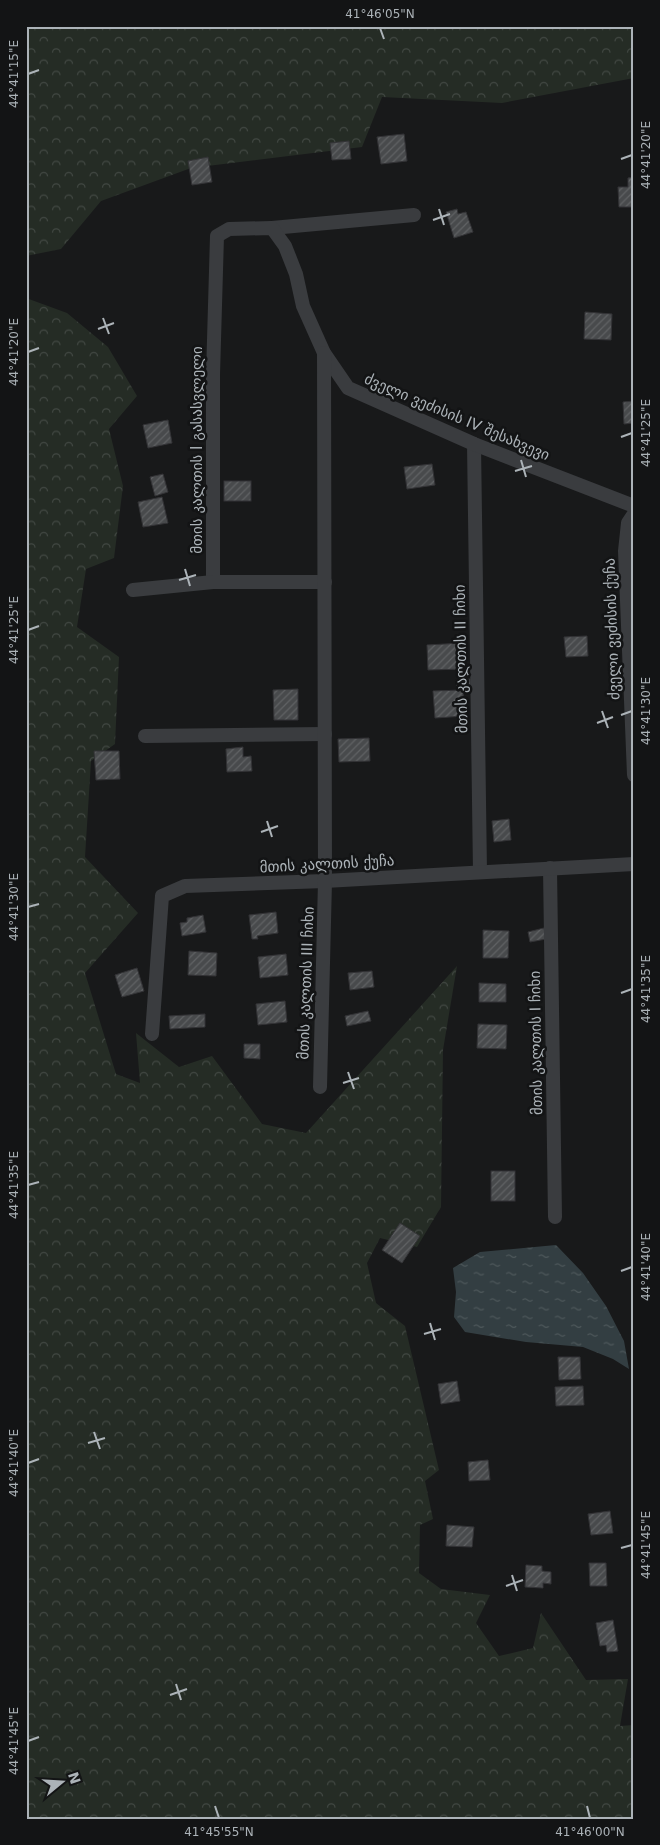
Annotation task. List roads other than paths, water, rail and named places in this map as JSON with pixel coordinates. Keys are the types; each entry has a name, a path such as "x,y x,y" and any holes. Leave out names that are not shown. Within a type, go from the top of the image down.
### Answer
{"street":[{"path":"272,228 414,215"},
{"name":"მთის კალთის I გასასვლელი","path":"213,582 213,375 217,236 230,229 272,228"},
{"name":"ძველი ვეძისის IV შესახვევი","path":"272,228 285,246 296,274 303,306 324,353 348,388 474,444 634,506"},
{"path":"324,353 325,881"},
{"name":"მთის კალთის II ჩიხი","path":"474,444 480,872"},
{"name":"ძველი ვეძისის ქუჩა","path":"634,514 628,523 625,551 634,774"},
{"path":"133,590 213,582 325,582"},
{"path":"145,736 325,734"},
{"name":"მთის კალთის ქუჩა","path":"152,1034 162,896 186,886 325,881 634,864"},
{"name":"მთის კალთის I ჩიხი","path":"550,868 554,1217"},
{"name":"მთის კალთის III ჩიხი","path":"320,1086 325,881"}],"water":[{"path":"556,1245 583,1273 606,1306 624,1341 629,1369 613,1359 583,1347 526,1342 465,1332 454,1317 456,1292 453,1268 480,1252"}]}
